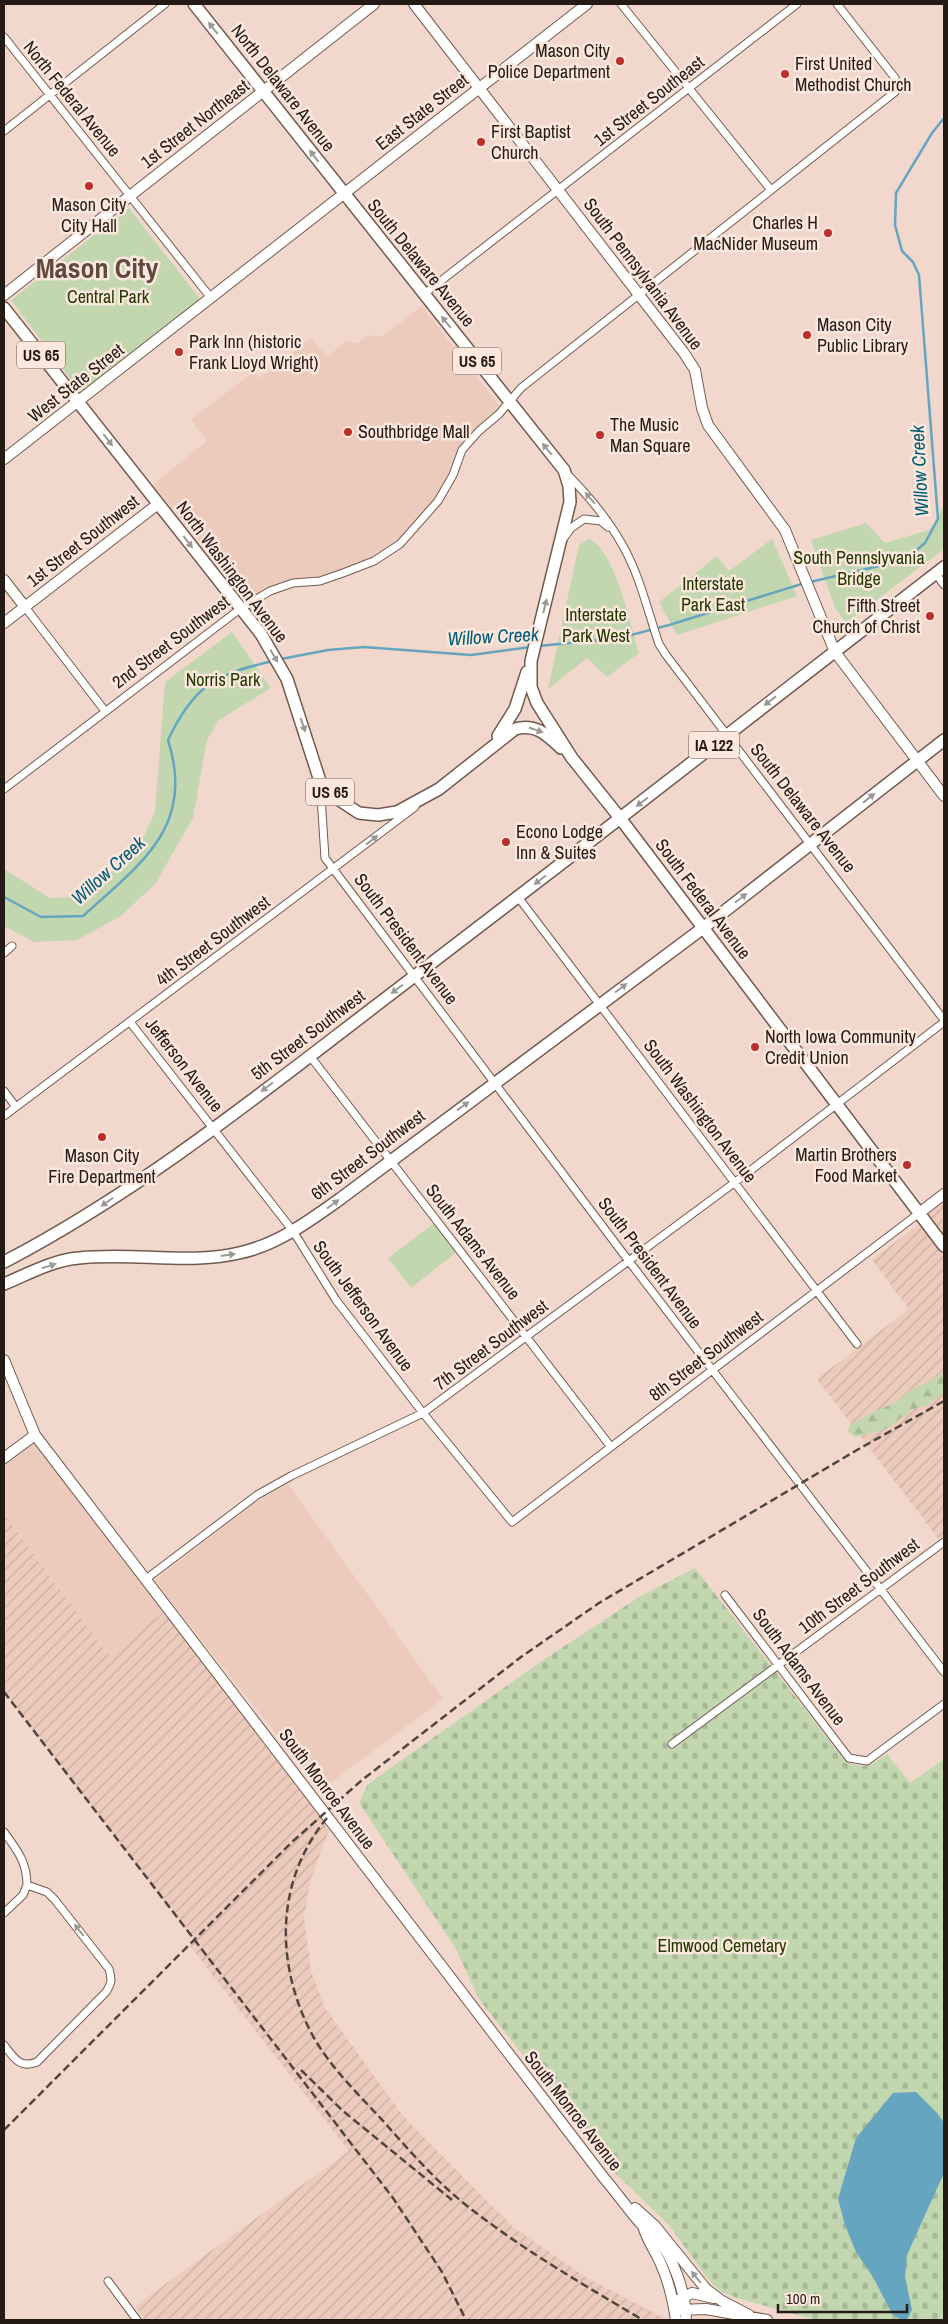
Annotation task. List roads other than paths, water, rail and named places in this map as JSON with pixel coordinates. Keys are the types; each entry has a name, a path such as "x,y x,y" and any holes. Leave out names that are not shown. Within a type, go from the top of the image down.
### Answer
{"main road":[{"name":"North Delaware Avenue","path":"194,4 344,194"},
{"name":"1st Street Northeast","path":"4,295 374,4"},
{"name":"South Pennsylvania Avenue","path":"414,4 560,190 695,370 702,408 708,425 785,530 835,652 944,796"},
{"name":"East State Street","path":"211,298 587,4"},
{"name":"South Delaware Avenue","path":"344,194 564,470 569,486 570,502 561,542"},
{"name":"West State Street","path":"4,459 211,298"},
{"name":"North Washington Avenue","path":"4,308 261,634 287,679 320,781 346,806 359,813 378,815 397,812 439,789 509,732 523,727 540,730 572,758"},
{"name":"1st Street Southwest","path":"4,623 158,504"},
{"name":"South Federal Avenue","path":"561,542 531,661 531,687 537,703 572,758 620,818 836,1106 944,1246"},
{"name":"IA 122","path":"620,818 940,571"},
{"path":"4,580 25,607"},
{"path":"488,750 515,709 531,661"},
{"name":"6th Street Southwest","path":"4,1284 47,1266 78,1258 130,1256 179,1259 212,1257 240,1253 267,1245 293,1231 340,1199 703,928 944,740"},
{"name":"5th Street Southwest","path":"4,1262 54,1236 94,1212 213,1128 620,818"},
{"path":"918,1214 944,1194"},
{"name":"South Monroe Avenue","path":"4,1360 35,1435 604,2178 643,2226 654,2235 670,2262 682,2296 686,2315"},
{"path":"4,1458 35,1435"},
{"path":"604,2178 655,2226 706,2290 749,2315"},
{"name":"South Monroe Avenue","path":"643,2226 648,2242 668,2280 675,2311"},
{"path":"722,2301 692,2293 682,2296 675,2311 686,2315 706,2309 749,2315 767,2320"}],"street":[{"path":"4,131 166,4"},
{"path":"621,4 771,190"},
{"name":"1st Street Southeast","path":"424,294 797,4"},
{"name":"2nd Street Southwest","path":"4,789 240,609 270,591 285,585 320,580 374,561 400,544 438,501 452,475 462,450 510,402 521,388 895,92 897,86 895,78 837,4"},
{"name":"North Federal Avenue","path":"4,37 211,298"},
{"name":"South Delaware Avenue","path":"564,470 592,499 622,545 632,565 659,644 726,736 944,1021"},
{"path":"561,542 571,528 584,519 601,522 610,528"},
{"path":"940,571 944,585"},
{"path":"25,607 105,711"},
{"path":"320,781 325,858 334,870"},
{"name":"4th Street Southwest","path":"4,1116 334,870 439,789"},
{"name":"South President Avenue","path":"334,870 628,1260 944,1672"},
{"name":"South Washington Avenue","path":"518,897 857,1344"},
{"path":"4,952 12,946"},
{"name":"7th Street Southwest","path":"146,1579 257,1495 291,1476 423,1413 734,1183 944,1021"},
{"name":"Jefferson Avenue","path":"130,1022 213,1128"},
{"name":"South Adams Avenue","path":"310,1056 611,1447"},
{"path":"4,1091 16,1107"},
{"name":"South Jefferson Avenue","path":"213,1128 293,1231 336,1300 423,1413 512,1522"},
{"name":"8th Street Southwest","path":"512,1522 918,1214"},
{"name":"10th Street Southwest","path":"672,1744 944,1542"},
{"name":"South Adams Avenue","path":"724,1595 849,1758 868,1761 944,1704"},
{"path":"4,1832 20,1853 26,1865 27,1885 23,1895 4,1913"},
{"path":"4,2045 17,2062 28,2065 37,2062 111,1984 112,1978 109,1969 55,1900 47,1892 27,1885"},
{"path":"108,2281 137,2320"}],"water":[{"path":"916,2092 938,2114 944,2123 944,2173 907,2255 905,2277 912,2310 907,2320 901,2320 892,2314 873,2277 856,2252 845,2225 838,2199 856,2138 893,2093"}],"waterway":[{"name":"Willow Creek","path":"810,582 905,560 925,543 938,519 919,275 913,262 902,251 895,225 896,193 932,133 944,118"},
{"name":"Willow Creek","path":"539,646 620,638 669,625 805,583"},
{"name":"Willow Creek","path":"281,659 328,650 364,647 471,655 531,647"},
{"name":"Willow Creek","path":"4,897 41,917 83,916 143,860 158,841 169,820 175,797 175,770 168,740 187,706 198,694 222,677 236,671 273,661"}],"railway":[{"path":"4,2130 292,1842 362,1780 521,1657 599,1603 857,1450 944,1401"},
{"path":"4,1692 393,2198 442,2272 466,2320"},
{"path":"327,1818 310,1843 297,1869 289,1897 286,1925 287,1954 292,1983 301,2011 314,2038 329,2061 347,2082 417,2159 453,2194 518,2243 641,2319"},
{"path":"301,2070 343,2111 452,2200"}],"place":[{"name":"Mason City Police Department","path":"620,61"},
{"name":"First United Methodist Church","path":"785,74"},
{"name":"First Baptist Church","path":"481,142"},
{"name":"Mason City City Hall","path":"89,186"},
{"name":"Charles H MacNider Museum","path":"828,233"},
{"name":"Mason City Public Library","path":"807,335"},
{"name":"Park Inn (historic Frank Lloyd Wright)","path":"179,352"},
{"name":"Southbridge Mall","path":"348,432"},
{"name":"The Music Man Square","path":"600,435"},
{"name":"Fifth Street Church of Christ","path":"930,616"},
{"name":"Econo Lodge Inn & Suites","path":"506,842"},
{"name":"North Iowa Community Credit Union","path":"755,1047"},
{"name":"Mason City Fire Department","path":"102,1137"},
{"name":"Martin Brothers Food Market","path":"907,1165"}],"district":[{"name":"Mason City","path":"97,268"}],"park label":[{"name":"Central Park","path":"108,297"},
{"name":"South Pennslyvania Bridge","path":"859,568"},
{"name":"Interstate Park East","path":"713,594"},
{"name":"Interstate Park West","path":"596,625"},
{"name":"Norris Park","path":"223,680"},
{"name":"Elmwood Cemetary","path":"722,1946"}]}
